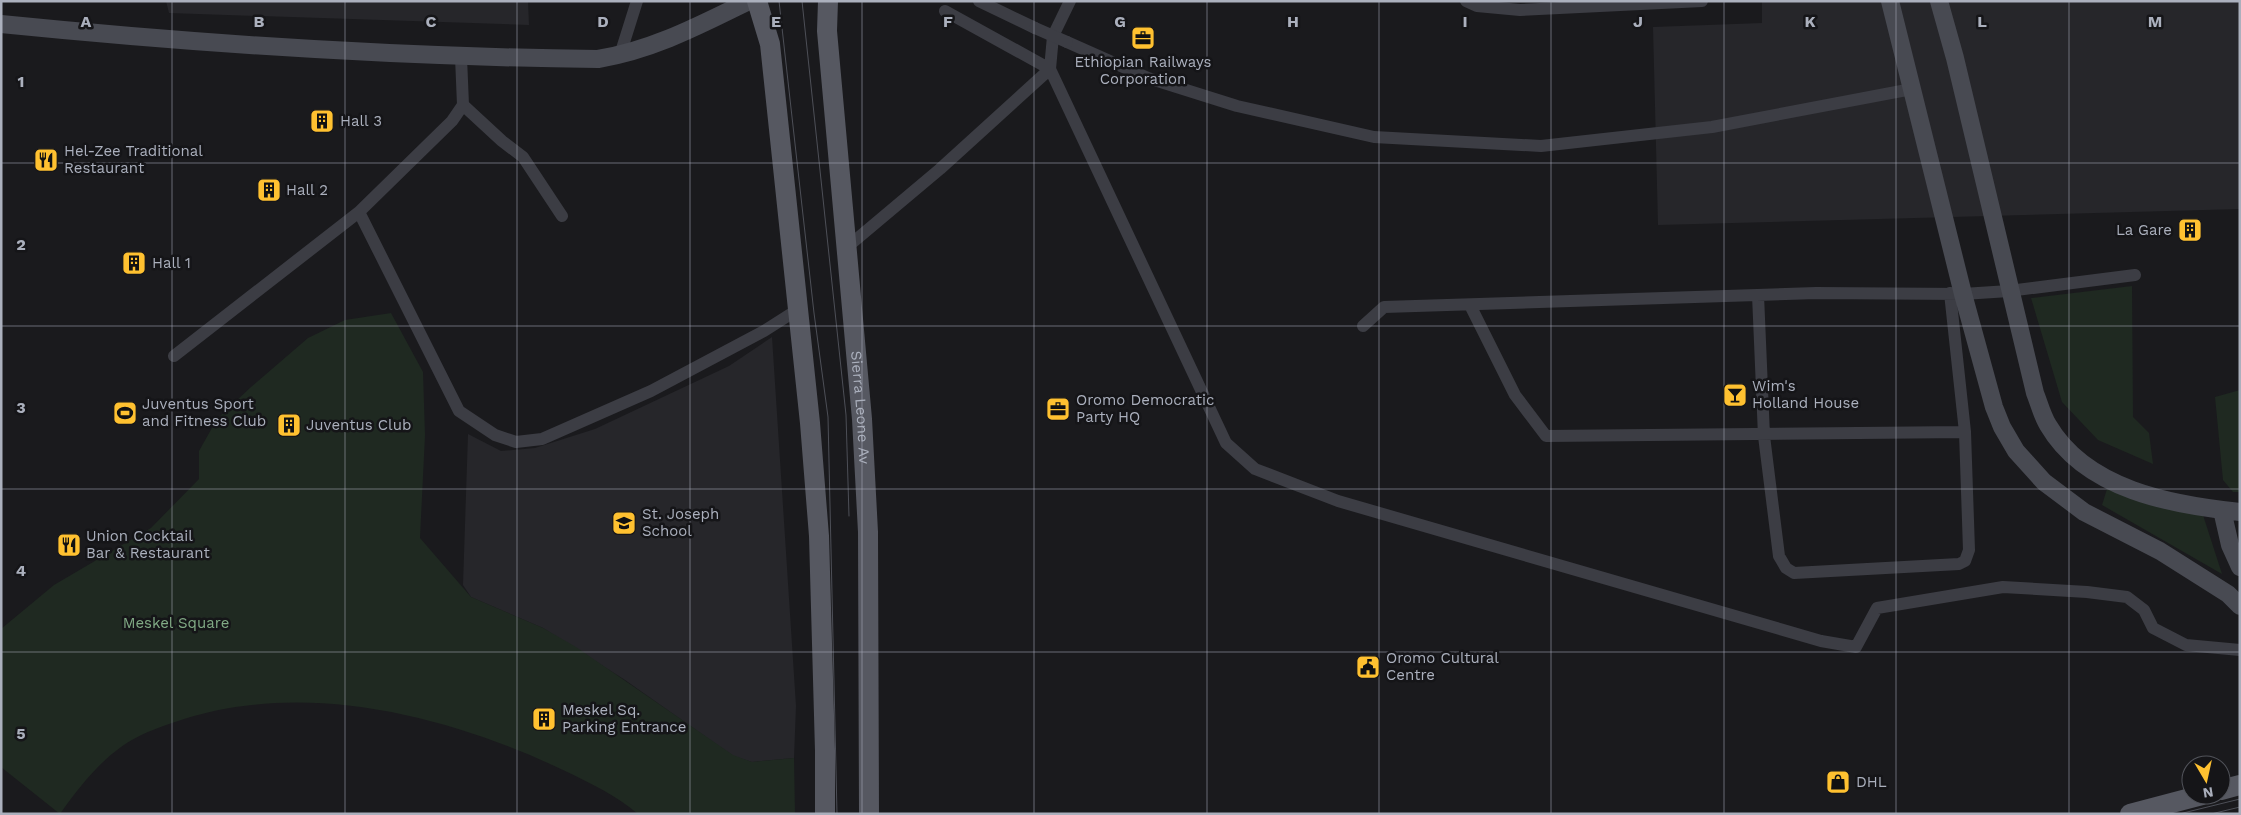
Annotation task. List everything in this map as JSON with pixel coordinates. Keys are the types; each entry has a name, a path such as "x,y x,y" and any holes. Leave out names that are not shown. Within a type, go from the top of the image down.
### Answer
{"main road":[{"path":"1,24 156,40 460,57 598,59 662,43 749,1"},
{"path":"757,1 770,44 810,423 819,536 825,814"},
{"name":"Sierra Leone Av","path":"828,1 827,31 862,419 867,522 869,814"},
{"path":"1890,1 1912,90 1956,294 2002,427 2016,451 2044,482 2084,512 2160,551 2228,594 2240,606"},
{"path":"1939,1 1955,58 2009,292 2035,393 2048,425 2074,456 2100,474 2128,489 2176,504 2240,512"},
{"path":"2222,510 2230,545 2240,567"},
{"path":"2130,814 2181,801"}],"street":[{"path":"620,55 636,1"},
{"path":"979,1 1148,78 1237,106 1374,138 1541,146 1712,127 1912,90"},
{"path":"1070,1 1053,36 1050,69 1226,443 1254,469 1345,504 1821,641 1856,647 1877,608 2002,587 2087,592 2127,598 2144,610 2152,628 2186,645 2240,650"},
{"path":"1466,1 1477,6 1520,10 1702,1"},
{"path":"945,11 1050,69"},
{"path":"174,356 358,212 452,121 463,105 464,90 460,57"},
{"path":"846,248 940,169 1050,69"},
{"path":"463,105 502,142 523,157 562,216"},
{"path":"358,212 459,411 495,434 516,442 542,438 651,391 764,331 798,310"},
{"path":"1363,326 1384,307 1758,295 2009,292 2135,275"},
{"path":"1758,295 1764,436 1779,556 1786,568 1794,573 1959,564 1965,560 1969,550 1965,432 1956,294"},
{"path":"1470,305 1515,395 1546,436 1764,436 1965,432"}],"shaded area":[{"path":"166,1 528,1 529,25 169,13"},
{"path":"1762,1 2240,1 2240,209 1658,225 1653,27 1762,23"},
{"name":"St. Joseph School","path":"772,337 796,706 794,758 752,762 733,756 625,680 543,628 471,597 463,585 468,434 501,451 535,448 595,429 729,366"}],"green space":[{"path":"2132,286 2133,417 2149,433 2153,464 2098,440 2062,402 2031,298"},
{"name":"Meskel Square","path":"391,313 423,372 425,435 420,538 471,597 543,628 576,647 733,755 752,762 794,758 795,814 638,814 612,795 573,775 518,750 471,733 422,719 373,709 323,703 272,703 223,709 147,732 127,743 104,761 80,787 60,814 1,767 1,629 54,585 151,528 199,479 199,451 217,419 308,338 345,320"},
{"path":"2240,390 2240,492 2233,492 2223,480 2215,397"},
{"path":"2107,489 2203,515 2222,574 2102,505"}],"tram line":[{"path":"779,1 814,313 828,417 837,814"},
{"path":"802,1 846,415 849,516"},
{"path":"2179,814 2240,799"},
{"path":"2211,814 2240,807"}],"place":[{"name":"Ethiopian Railways Corporation","path":"1143,38"},
{"name":"Hall 3","path":"322,121"},
{"name":"Hel-Zee Traditional Restaurant","path":"46,160"},
{"name":"Hall 2","path":"269,190"},
{"name":"La Gare","path":"2190,230"},
{"name":"Hall 1","path":"134,263"},
{"name":"Wim's Holland House","path":"1735,395"},
{"name":"Oromo Democratic Party HQ","path":"1058,409"},
{"name":"Juventus Sport and Fitness Club","path":"125,413"},
{"name":"Juventus Club","path":"289,425"},
{"name":"St. Joseph School","path":"624,523"},
{"name":"Union Cocktail Bar & Restaurant","path":"69,545"},
{"name":"Oromo Cultural Centre","path":"1368,667"},
{"name":"Meskel Sq. Parking Entrance","path":"544,719"},
{"name":"DHL","path":"1838,782"}]}
